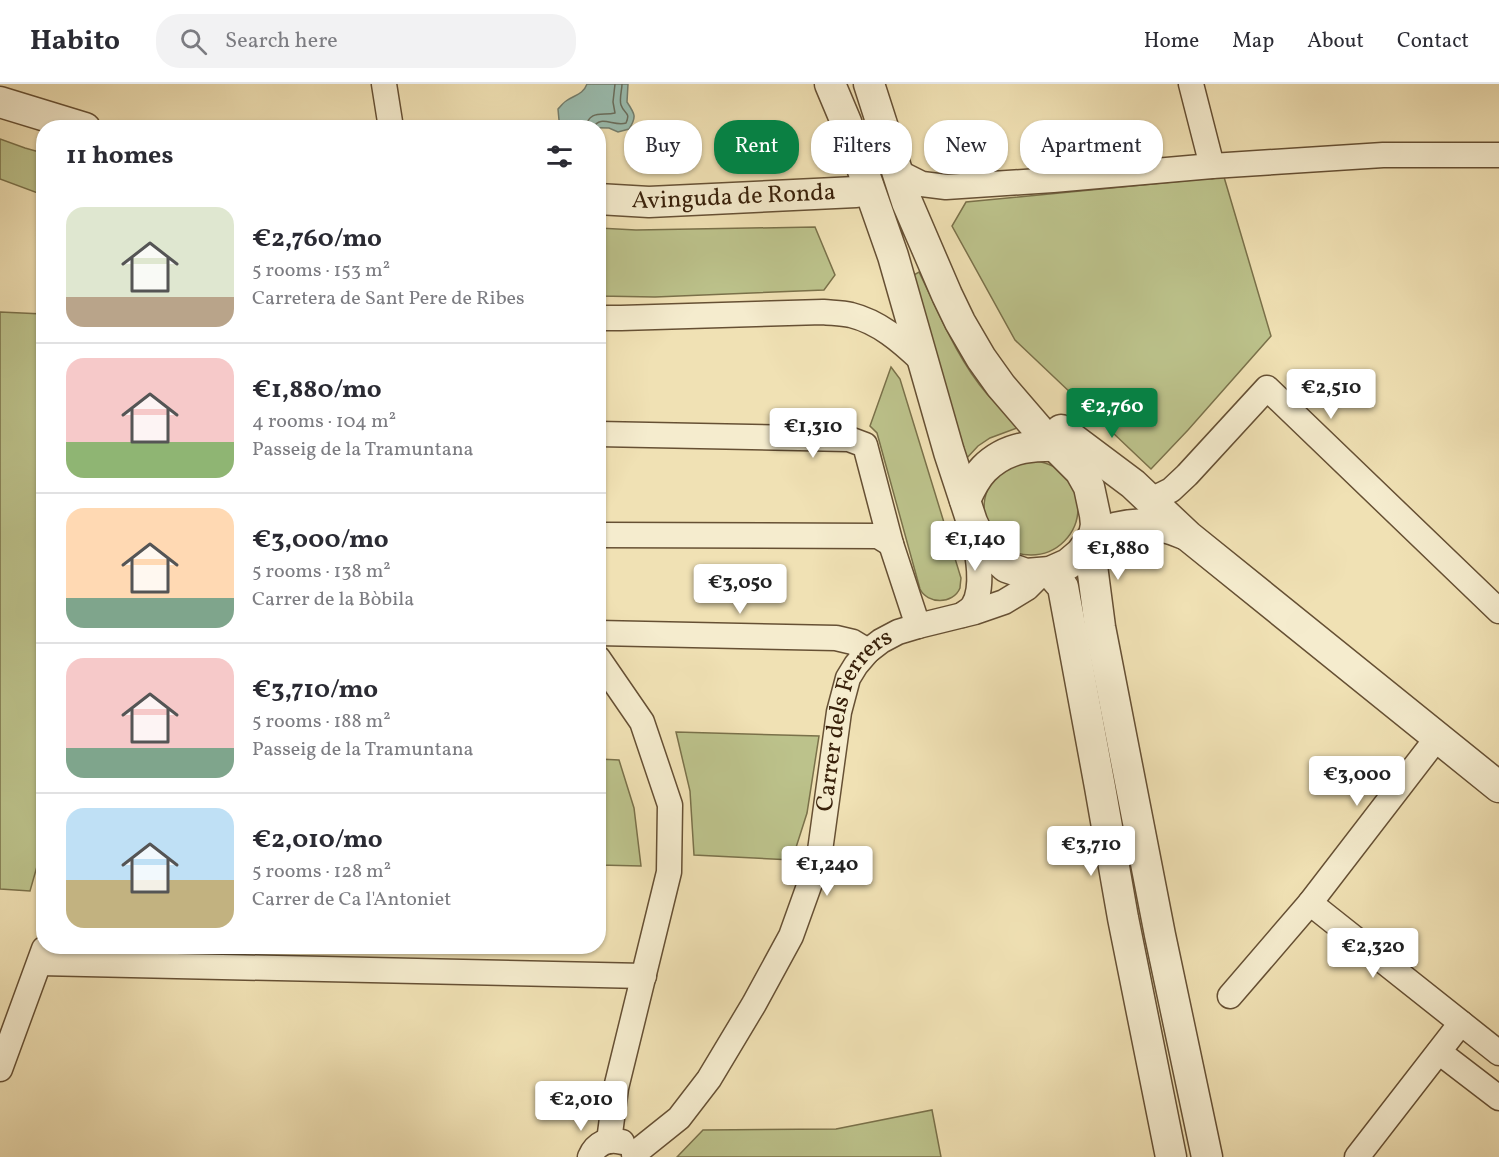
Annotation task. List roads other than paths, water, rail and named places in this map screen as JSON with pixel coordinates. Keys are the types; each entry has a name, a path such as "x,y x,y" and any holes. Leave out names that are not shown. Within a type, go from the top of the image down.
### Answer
{"street":[{"path":"384,84 390,120"},
{"path":"830,84 846,122 893,256 952,462 968,511 981,541 1006,567 1026,574 1051,578 1081,554 1091,540 1096,525 1089,487 1080,471 1020,409 981,358 947,295 897,174"},
{"path":"868,84 880,120"},
{"path":"1191,84 1212,166"},
{"path":"0,102 59,120"},
{"path":"902,174 922,184 946,187 1383,155 1499,155"},
{"name":"Avinguda de Ronda","path":"606,199 649,202 856,192 868,186"},
{"path":"919,231 923,209 932,193 946,187"},
{"path":"606,318 823,312 849,315 871,322 890,333 922,361"},
{"path":"1001,386 1133,484 1188,536 1499,787"},
{"path":"1148,499 1170,490 1267,388 1499,611"},
{"path":"606,434 849,438 865,445 891,544 918,626"},
{"path":"962,615 975,604 979,580 980,566 968,511 984,469 999,457 1026,447 1084,448"},
{"path":"1091,540 1110,529 1149,524 1167,527 1188,536"},
{"path":"606,535 878,536 891,544"},
{"path":"1091,540 1091,558 1100,627 1160,935 1207,1157"},
{"path":"1051,578 1100,787 1123,918 1171,1157"},
{"name":"Carrer dels Ferrers","path":"635,1155 679,1118 709,1079 791,936 819,858 838,712 848,678 855,664 881,641 898,632 1004,602 1027,588 1051,578"},
{"path":"606,633 836,638 854,642 868,651"},
{"path":"606,670 642,722 670,805 669,872 615,1088 609,1141"},
{"path":"1230,996 1310,903 1437,738"},
{"path":"1310,903 1499,1053"},
{"path":"0,1069 43,955 644,976"},
{"path":"1357,1157 1461,1023"},
{"path":"1440,1052 1499,1098"},
{"path":"590,1157 602,1143 615,1140 627,1144 635,1155"}],"water":[{"path":"587,84 628,84 627,102 632,110 633,120 624,120 624,130 618,132 606,128 606,120 559,120 558,109 566,101 581,93"}]}
